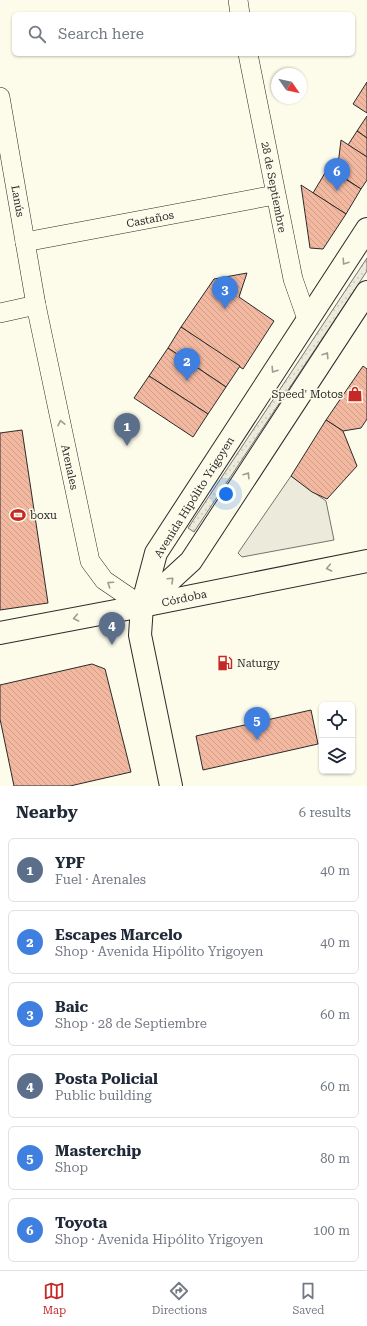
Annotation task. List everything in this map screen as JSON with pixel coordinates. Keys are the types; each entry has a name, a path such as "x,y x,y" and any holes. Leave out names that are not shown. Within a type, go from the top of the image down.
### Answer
{"main road":[{"name":"Avenida Hipólito Yrigoyen","path":"170,786 140,635 142,606 156,553 367,229"},
{"path":"142,606 191,561 367,292"},
{"name":"Córdoba","path":"0,633 367,561"}],"street":[{"path":"238,0 240,12"},
{"name":"28 de Septiembre","path":"248,56 275,195 293,278 308,319"},
{"name":"Lanús","path":"0,97 36,305"},
{"name":"Castaños","path":"25,242 275,195"},
{"path":"0,313 36,305"},
{"name":"Arenales","path":"36,305 90,561 104,580 142,606"}],"shaded area":[{"path":"367,258 367,271 194,532 188,528"},
{"path":"291,476 326,501 334,540 242,557 238,553"}],"building":[{"path":"367,82 367,113 353,104"},
{"path":"367,116 367,138 357,131"},
{"path":"357,131 367,138 367,157 348,145"},
{"path":"341,140 367,157 367,180 361,189 337,173"},
{"path":"328,168 361,189 346,214 313,193"},
{"path":"301,185 346,214 323,249 310,248"},
{"path":"247,273 239,297 274,321 243,369 181,327 214,279"},
{"path":"181,327 240,366 226,387 168,348"},
{"path":"168,348 226,387 208,414 149,376"},
{"name":"Speed' Motos","path":"363,366 367,369 367,419 361,428 343,431 326,420"},
{"path":"149,376 208,414 193,437 134,398"},
{"path":"326,420 343,431 357,466 327,499 312,492 291,476"},
{"name":"boxu","path":"22,430 48,603 0,610 0,433"},
{"path":"92,664 105,669 131,772 70,786 14,786 0,719 0,685"},
{"path":"311,710 318,744 203,770 196,736"}],"place":[{"name":"Toyota","path":"337,191"},
{"name":"Baic","path":"225,309"},
{"name":"Escapes Marcelo","path":"187,381"},
{"name":"Speed' Motos","path":"355,394"},
{"name":"YPF","path":"127,446"},
{"name":"boxu","path":"18,515"},
{"name":"Posta Policial","path":"112,645"},
{"name":"Naturgy","path":"225,663"},
{"name":"Masterchip","path":"257,740"}]}
